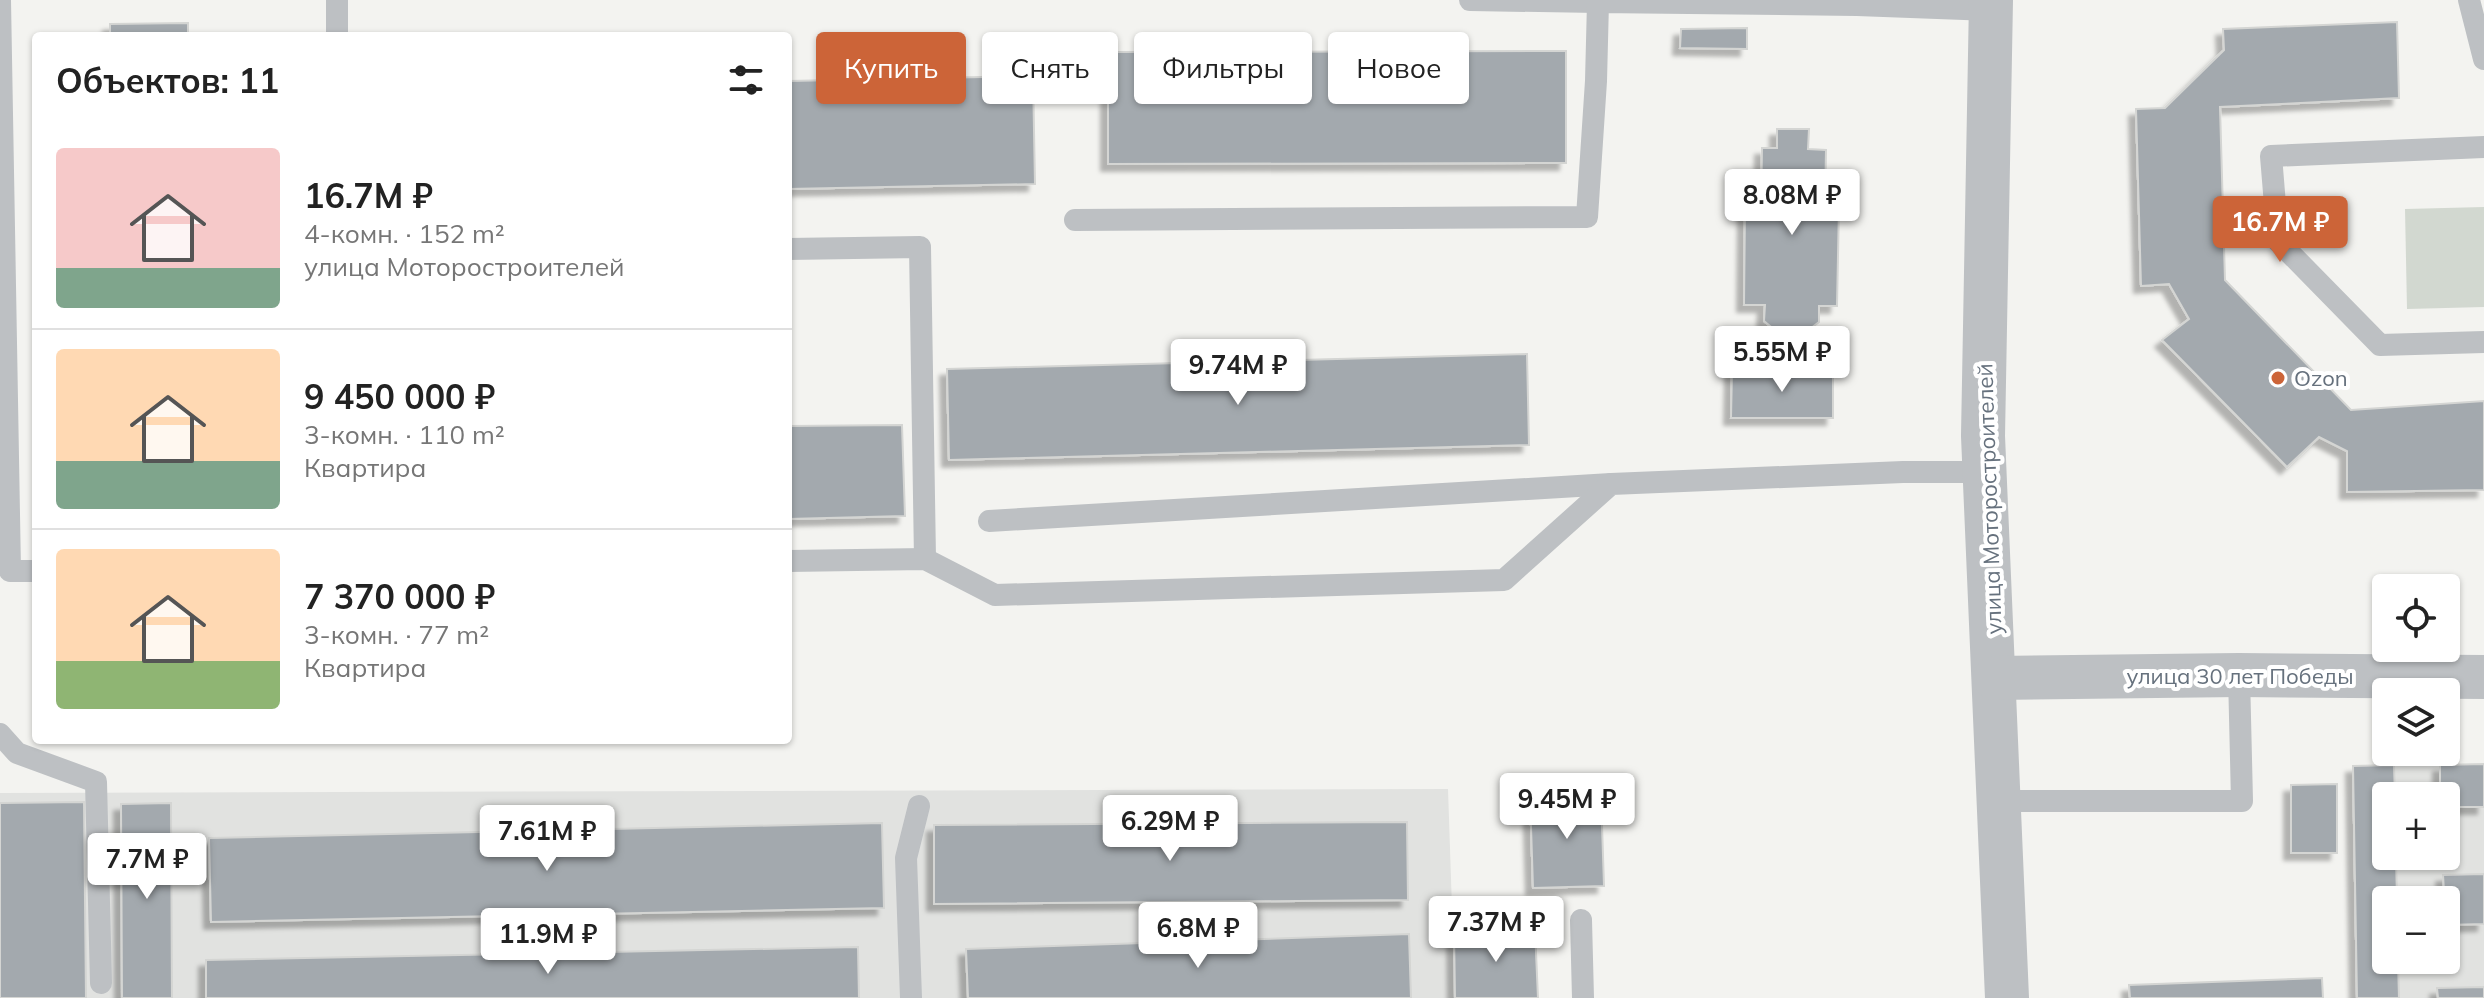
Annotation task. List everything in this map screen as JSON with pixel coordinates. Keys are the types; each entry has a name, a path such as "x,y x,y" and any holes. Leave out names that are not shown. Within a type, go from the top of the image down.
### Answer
{"street":[{"name":"улица Моторостроителей","path":"1991,5 1984,472 2007,998"},
{"name":"улица 30 лет Победы","path":"1995,678 2239,675 2484,677"}],"lane":[{"path":"0,0 5,575 32,572"},
{"path":"337,0 337,32"},
{"path":"1470,0 1991,5"},
{"path":"2469,0 2480,22 2484,59"},
{"path":"1075,220 1587,217 1598,2"},
{"path":"2484,147 2271,156 2278,241 2380,345 2484,342"},
{"path":"792,249 920,247 925,559"},
{"path":"989,521 1611,484 1903,472 1984,472"},
{"path":"792,561 925,559 995,595 1504,580 1611,484"},
{"path":"1999,801 2242,801 2239,675"},
{"path":"0,734 17,753 96,782 101,983"},
{"path":"911,998 906,858 919,806"},
{"path":"1581,920 1583,998"}],"shaded area":[{"path":"2484,207 2484,307 2407,309 2405,209"},
{"path":"2484,764 2484,998 2357,998 2353,766"},
{"path":"1448,789 1455,998 0,998 0,793"}],"building":[{"path":"2397,22 2399,98 2220,107 2225,280 2351,410 2484,401 2484,490 2347,492 2347,451 2319,437 2287,467 2162,340 2189,319 2169,284 2141,286 2136,109 2165,108 2224,50 2223,29"},
{"path":"188,23 188,32 110,32 110,24"},
{"path":"1747,28 1747,49 1680,48 1681,29"},
{"path":"1469,51 1566,51 1566,163 1108,164 1108,104 1118,104 1118,52 1134,52 1134,104 1312,104 1312,52 1328,52 1328,104 1469,104"},
{"path":"966,77 982,77 982,104 1034,104 1035,184 792,189 792,81 816,80 816,104 966,104"},
{"path":"1777,129 1809,129 1808,149 1826,150 1825,206 1839,206 1837,306 1819,306 1819,322 1806,332 1776,331 1764,321 1765,305 1744,305 1745,207 1761,207 1762,148 1777,148"},
{"path":"1527,354 1529,445 949,460 947,369"},
{"path":"1833,369 1833,418 1731,418 1732,370"},
{"path":"902,425 905,516 792,519 792,426"},
{"path":"2484,764 2484,807 2460,807 2460,782 2440,782 2440,766"},
{"path":"2353,766 2394,766 2395,782 2372,782 2372,870 2396,870 2397,886 2372,886 2372,974 2398,974 2399,998 2357,998"},
{"path":"2337,784 2337,853 2291,853 2291,785"},
{"path":"1601,794 1604,886 1533,888 1530,796"},
{"path":"84,802 86,998 0,998 0,803"},
{"path":"171,803 172,998 122,998 121,804"},
{"path":"1407,822 1408,900 934,904 934,825"},
{"path":"882,823 884,908 211,922 209,838"},
{"path":"2484,874 2484,924 2460,925 2460,886 2444,886 2443,875"},
{"path":"1535,929 1538,998 1455,998 1454,932"},
{"path":"1409,934 1411,998 968,998 966,949"},
{"path":"858,947 859,998 206,998 206,960"},
{"path":"2322,978 2323,998 2130,998 2129,985"},
{"path":"2484,987 2484,998 2438,998 2437,988"}],"place":[{"name":"Ozon","path":"2278,378"}]}
